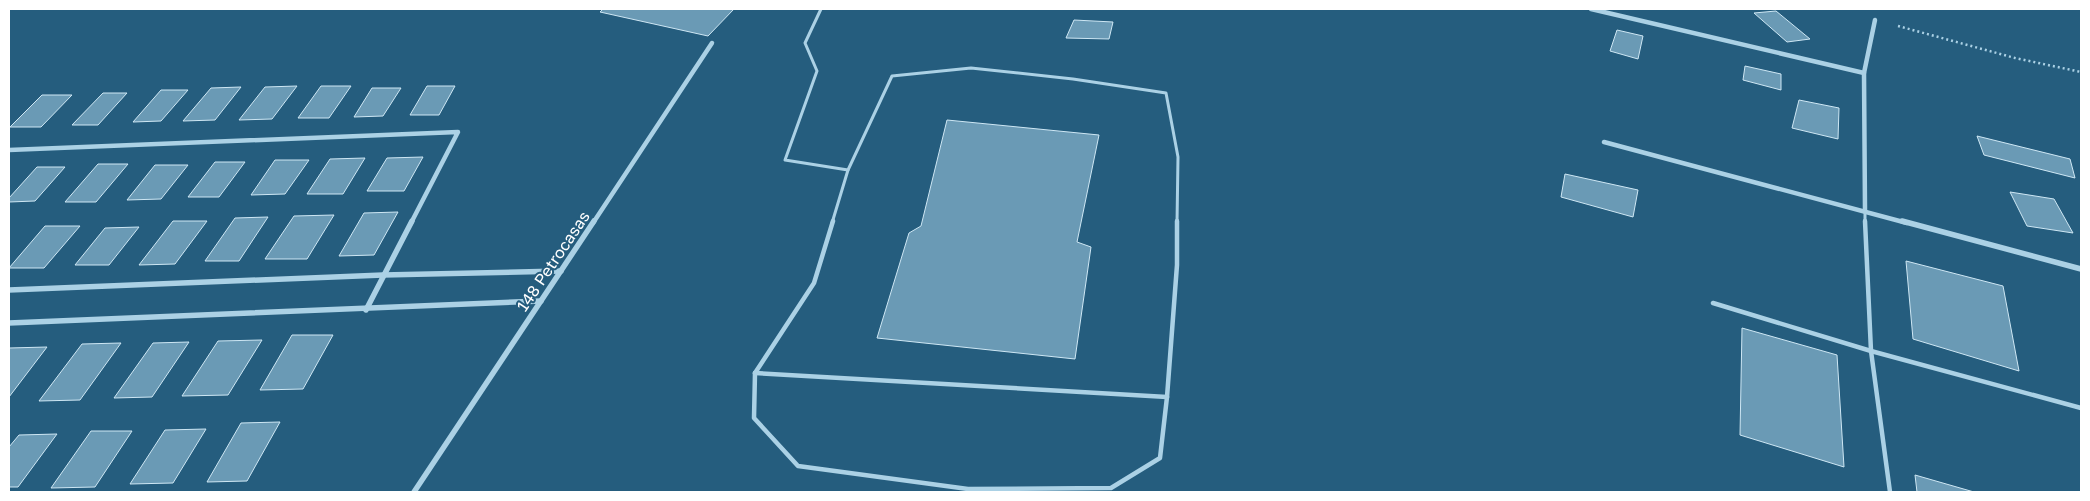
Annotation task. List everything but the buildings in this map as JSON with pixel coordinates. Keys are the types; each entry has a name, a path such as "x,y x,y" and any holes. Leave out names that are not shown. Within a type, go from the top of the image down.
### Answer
{"street":[{"path":"1591,9 1864,73"},
{"path":"1865,211 1864,73 1875,20"},
{"name":"148 Petrocasas","path":"414,492 712,42"},
{"path":"9,150 458,132 366,310"},
{"path":"1604,142 2081,269"},
{"path":"9,290 383,275 561,271"},
{"path":"9,324 541,301"}],"lane":[{"path":"821,9 805,42 817,71 785,160 848,170"},
{"path":"971,68 1073,79 1166,94 1178,157 1178,265 1160,458 1111,488 968,491 798,466 754,418 756,373 814,283 848,170 892,76 971,68"},
{"path":"1865,211 1871,351 1890,492"},
{"path":"1713,303 1871,351 2081,408"},
{"path":"756,373 1167,397"}],"path":[{"path":"1875,20 2015,58 2081,72"}]}
